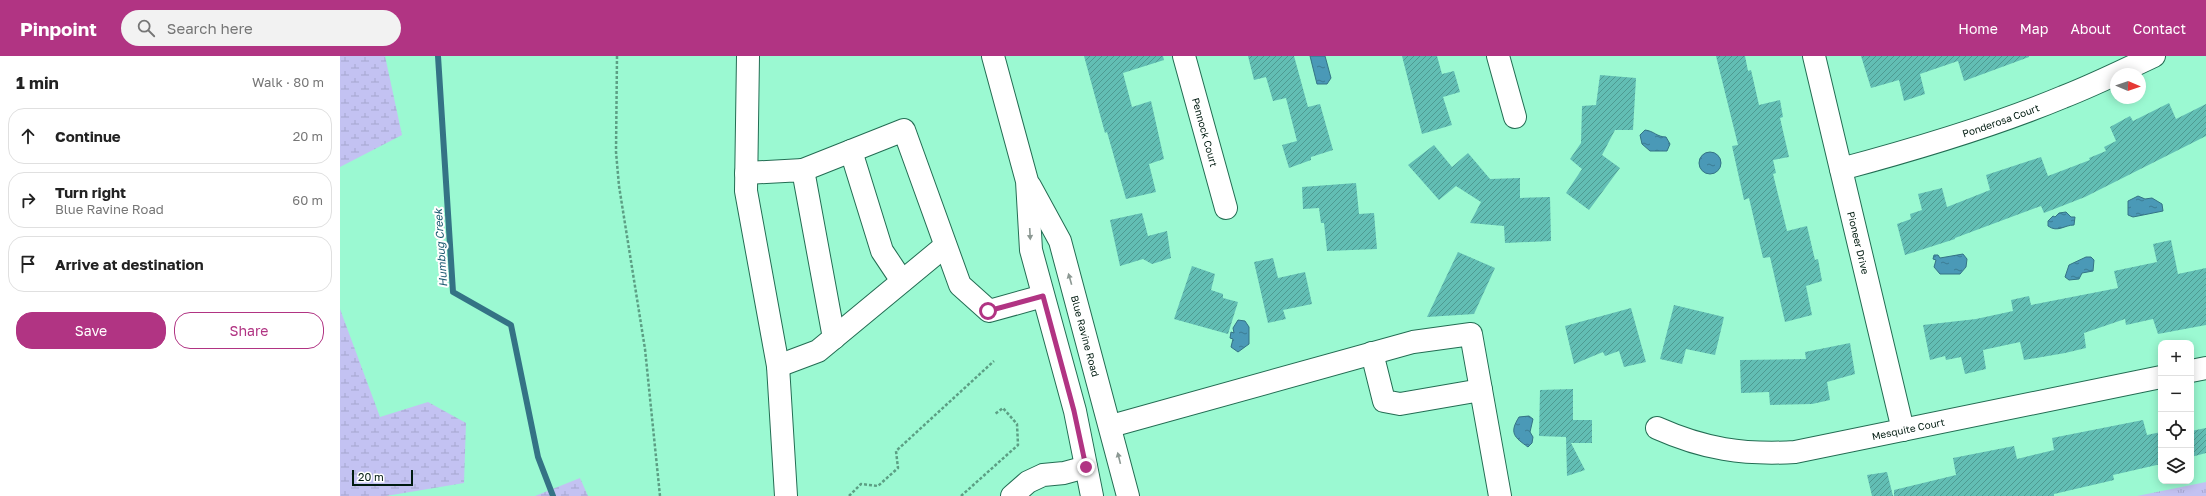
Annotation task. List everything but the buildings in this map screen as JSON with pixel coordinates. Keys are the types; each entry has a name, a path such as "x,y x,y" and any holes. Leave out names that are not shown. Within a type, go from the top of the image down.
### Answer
{"street":[{"path":"748,56 746,191 778,366 786,496"},
{"name":"Blue Ravine Road","path":"992,56 1027,182 1031,250 1074,411 1092,496"},
{"name":"Pennock Court","path":"1184,56 1226,208"},
{"path":"1498,56 1515,117"},
{"name":"Pioneer Drive","path":"1814,56 1903,430"},
{"name":"Ponderosa Court","path":"1841,169 1916,149 1990,125 2063,97 2154,56"},
{"path":"746,173 803,170 904,130 960,285 988,311 1043,296"},
{"path":"851,151 882,251 902,281"},
{"path":"803,170 834,338"},
{"name":"Blue Ravine Road","path":"1027,182 1060,240 1111,426 1128,496"},
{"path":"778,366 818,351 945,246"},
{"path":"1111,426 1413,342 1471,334 1500,496"},
{"path":"1372,354 1384,401 1400,404 1481,390"},
{"path":"2194,370 2206,368"},
{"name":"Mesquite Court","path":"1657,428 1712,448 1761,454 1795,452 2158,379"},
{"path":"1012,496 1028,482 1043,475 1064,473 1086,467"}],"path":[{"path":"617,56 616,152 619,186 645,349 660,496"},
{"path":"849,496 862,484 878,486 883,482 898,468 896,451 994,361"},
{"path":"961,496 1018,445 1018,424 1003,408 995,414"}],"green space":[{"path":"340,56 385,56 402,135 340,167"},
{"path":"340,309 380,417 428,402 466,423 464,483 386,496 340,496"},
{"path":"580,478 588,496 535,496"},
{"path":"2206,482 2206,496 2137,496"}],"water":[{"path":"1310,56 1325,56 1331,78 1327,84 1317,84"},
{"path":"1645,130 1666,137 1670,144 1667,151 1650,151 1642,144 1640,135"},
{"path":"1706,152 1714,152 1721,159 1721,167 1714,174 1706,174 1699,167 1699,159"},
{"path":"2138,196 2145,199 2152,198 2162,204 2163,211 2133,217 2128,215 2128,201"},
{"path":"2066,212 2071,217 2075,217 2074,225 2058,229 2048,226 2048,221 2053,216 2055,217 2059,213"},
{"path":"1963,254 1967,259 1966,267 1960,274 1940,274 1934,267 1936,260 1933,259 1934,255 1938,255 1940,258"},
{"path":"2086,257 2091,257 2094,260 2093,271 2082,273 2079,279 2069,280 2065,277 2069,265"},
{"path":"1238,320 1245,321 1249,327 1249,344 1238,352 1231,347 1233,339 1230,338 1231,332 1234,333 1233,328"},
{"path":"1529,416 1533,419 1530,432 1533,437 1532,443 1528,447 1516,437 1514,434 1514,427 1519,417"}],"waterway":[{"name":"Humbug Creek","path":"438,56 453,292 511,325 538,457 553,496"}],"route":[{"path":"988,311 1043,296 1074,411 1086,467"}]}
